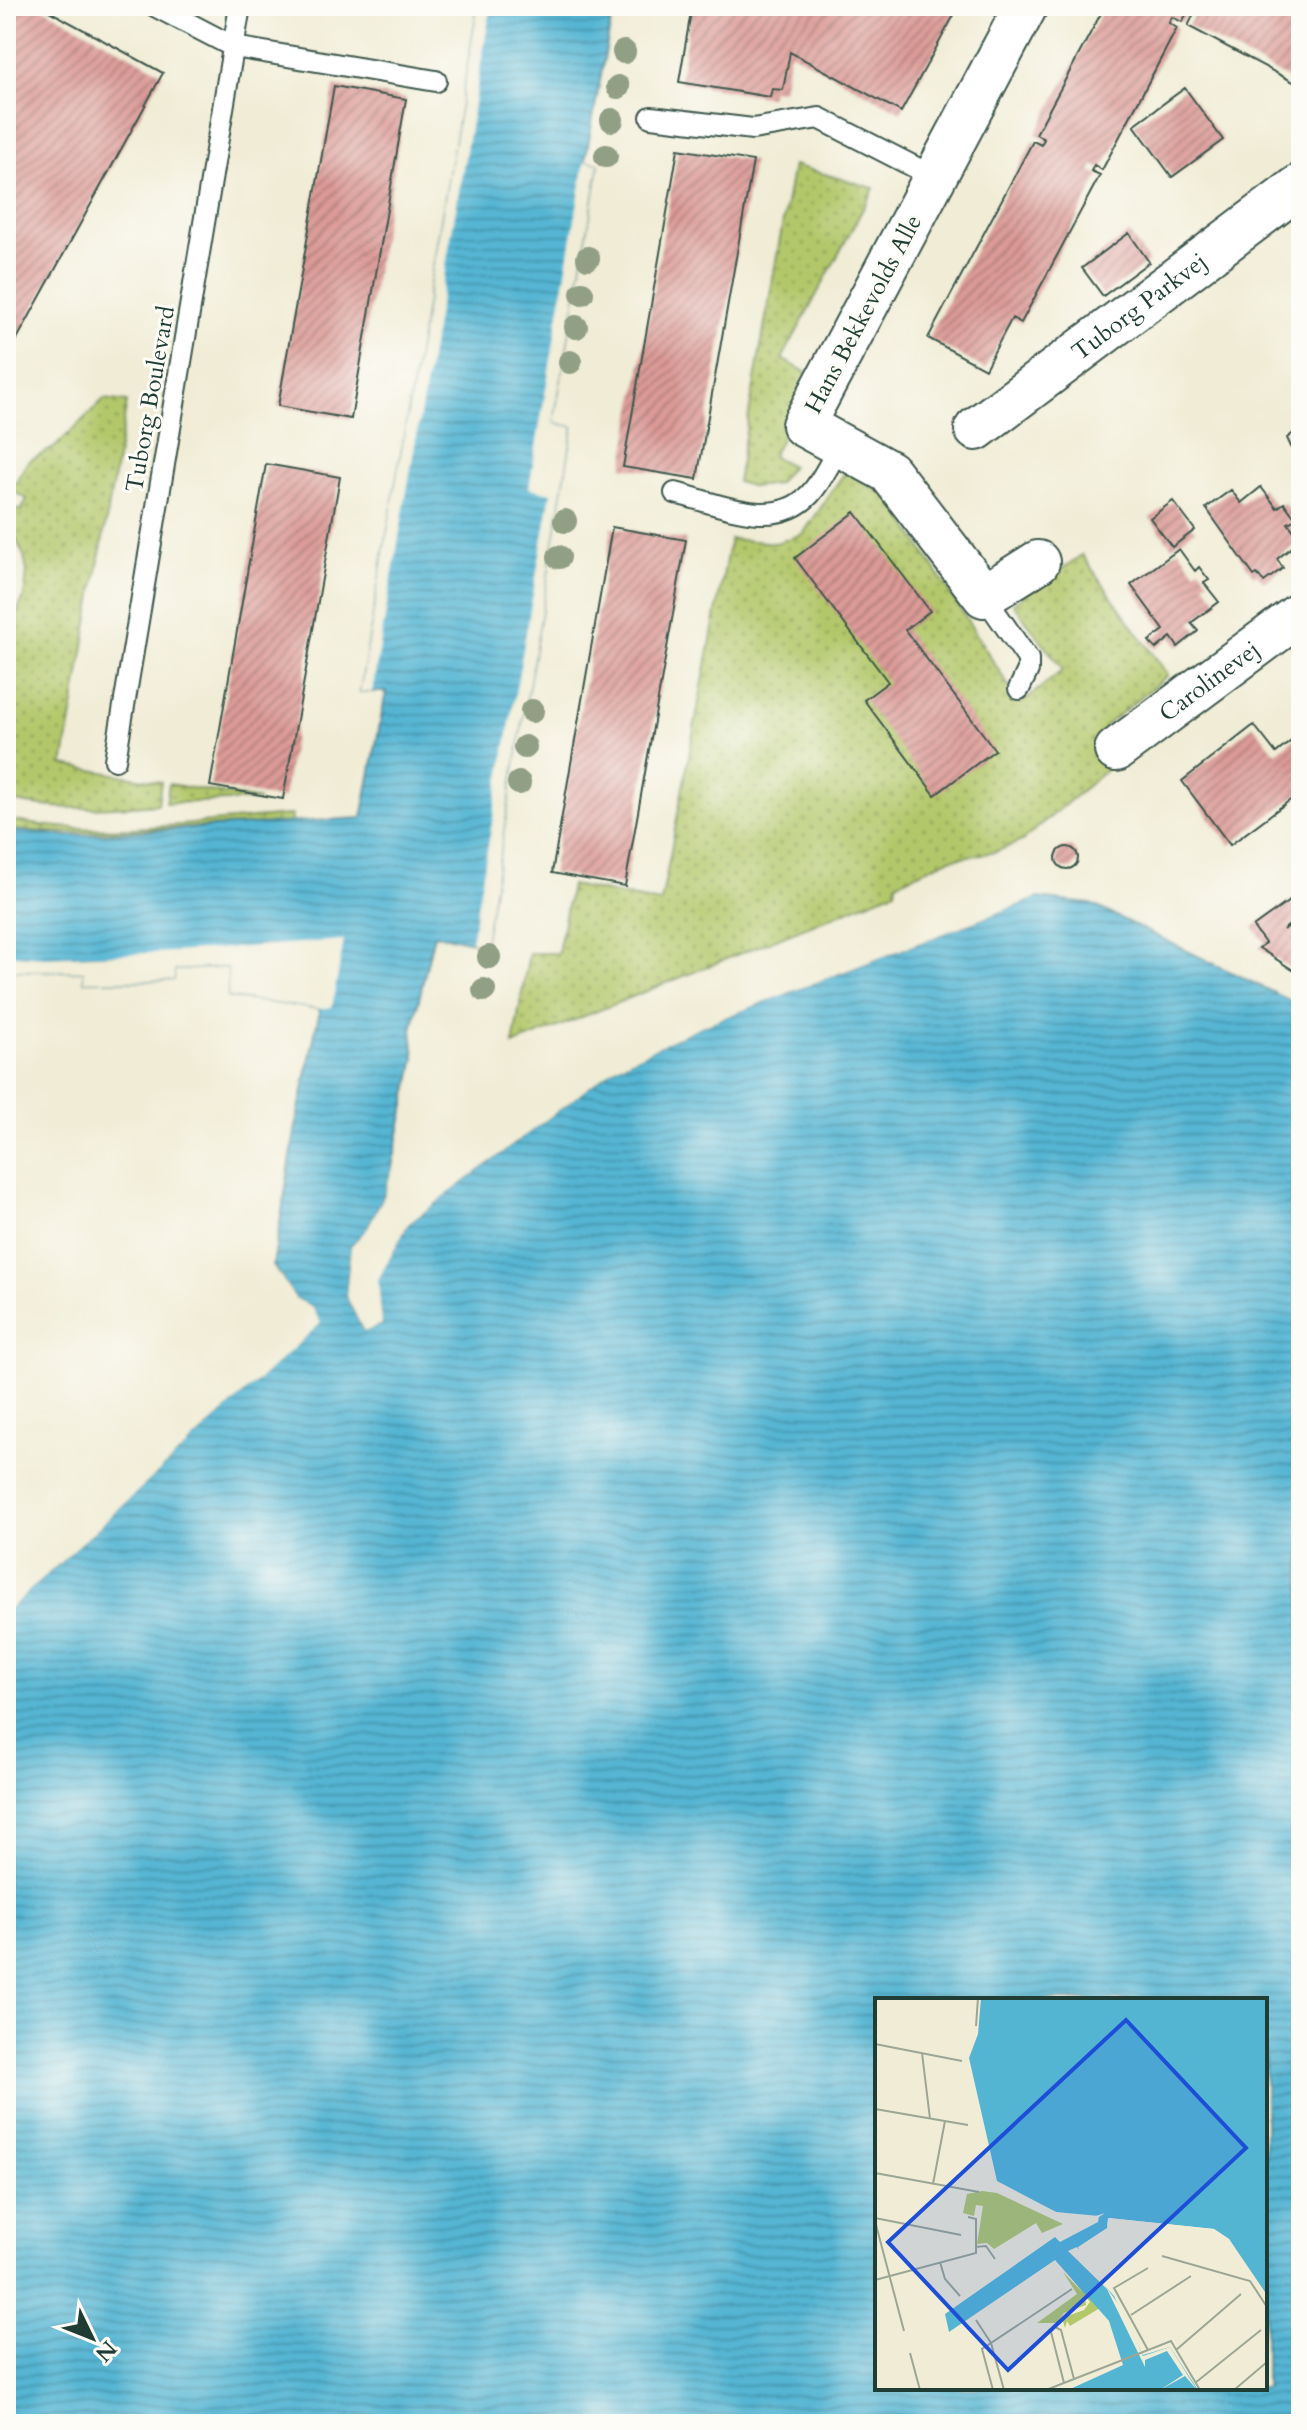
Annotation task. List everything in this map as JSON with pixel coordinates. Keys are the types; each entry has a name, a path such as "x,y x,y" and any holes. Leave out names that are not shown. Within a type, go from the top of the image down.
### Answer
{"street":[{"name":"Hans Bekkevolds Alle","path":"984,596 889,472 803,425 1026,6"},
{"name":"Tuborg Parkvej","path":"976,429 1301,185"},
{"path":"984,596 1038,562"},
{"name":"Carolinevej","path":"1116,750 1301,613"}],"lane":[{"path":"155,6 234,47 436,81"},
{"name":"Tuborg Boulevard","path":"115,760 240,6"},
{"path":"651,117 753,129 819,118 936,178"},
{"path":"675,493 771,515 790,512 812,493 840,445"},
{"path":"984,596 1028,659 1028,670 1019,689"}],"green space":[{"path":"793,165 874,188 782,359 813,376 772,456 792,466 777,484 753,487 737,482"},
{"path":"104,399 127,402 63,765 161,782 158,804 63,808 6,800 6,631 24,598 27,572 24,556 6,517 6,505 21,511 27,499 11,490 28,461 54,448"},
{"path":"845,472 889,496 1020,704 1063,670 1013,603 1082,555 1168,675 1104,727 1105,771 1022,841 995,852 949,859 896,883 895,891 513,1045 529,953 558,953 571,885 661,903 730,539 776,543 803,534"},
{"path":"169,784 259,800 166,803"},
{"path":"292,815 291,823 67,833 6,830 6,819 41,825 112,829"}],"water":[{"path":"478,6 614,6 585,161 599,164 553,423 573,427 484,944 434,934 412,1030 415,1058 391,1172 384,1196 367,1229 351,1246 346,1295 364,1332 382,1324 377,1280 408,1224 617,1066 699,1027 1036,898 1091,904 1301,1006 1301,2424 6,2424 6,1612 320,1323 312,1307 295,1298 273,1265 298,1114 320,1009 228,997 228,967 174,970 174,980 84,981 84,971 6,970 6,830 69,836 362,818 386,692 360,692"}],"pier":[{"path":"478,6 491,6 372,692 360,692"},
{"path":"585,161 599,164 553,423 573,427 484,944 471,941 551,493 529,488"},
{"path":"1034,895 1036,898 699,1027 617,1066 408,1224 378,1280 382,1324 364,1332 346,1295 351,1246 367,1229 384,1196 391,1172 394,1174 388,1198 370,1232 355,1248 350,1294 366,1327 378,1321 374,1279 405,1222 615,1062 698,1023"},
{"path":"344,940 332,1007 320,1009 228,997 228,967 174,970 174,980 84,981 84,971 6,970 6,954 44,957 173,952"},
{"path":"279,1274 295,1298 312,1307 321,1323 6,1612 6,1607 316,1322 309,1310 292,1301 276,1277"}],"building":[{"path":"6,6 40,6 163,73 6,359"},
{"path":"692,6 959,6 901,112 790,52 783,90 772,89 770,97 679,82"},
{"path":"1105,6 1301,6 1301,86 1188,26 1193,16 1187,13 1182,22 1172,17 1169,23 1177,28 1102,170 1094,165 1091,171 1100,175 1021,323 1012,318 985,369 928,338 1033,141 1041,145 1044,139 1036,134"},
{"path":"334,86 406,99 351,419 278,406"},
{"path":"1185,88 1223,140 1172,177 1134,125"},
{"path":"678,149 753,161 697,479 623,467"},
{"path":"1129,233 1149,262 1103,296 1082,268"},
{"path":"1301,427 1301,469 1287,438"},
{"path":"266,464 340,477 283,799 210,786"},
{"path":"1261,487 1277,508 1284,503 1296,519 1288,523 1301,540 1277,559 1283,568 1264,582 1257,574 1254,576 1206,508 1231,490 1241,503"},
{"path":"1173,501 1195,530 1172,547 1150,518"},
{"path":"855,512 930,611 905,630 995,750 935,795 864,700 888,682 795,558"},
{"path":"612,527 686,540 625,886 552,873"},
{"path":"1179,549 1195,571 1199,567 1209,580 1204,583 1219,602 1191,623 1198,631 1178,647 1171,637 1156,649 1149,641 1164,630 1131,585"},
{"path":"1254,725 1276,753 1295,738 1301,747 1301,792 1230,845 1182,781"},
{"path":"1063,847 1071,847 1078,858 1071,869 1063,869 1056,862 1056,854"},
{"path":"1289,901 1301,916 1283,930 1301,919 1301,957 1293,970 1259,948 1265,943 1253,927"},
{"path":"6,999 15,1000 7,1039 6,1038"}]}
